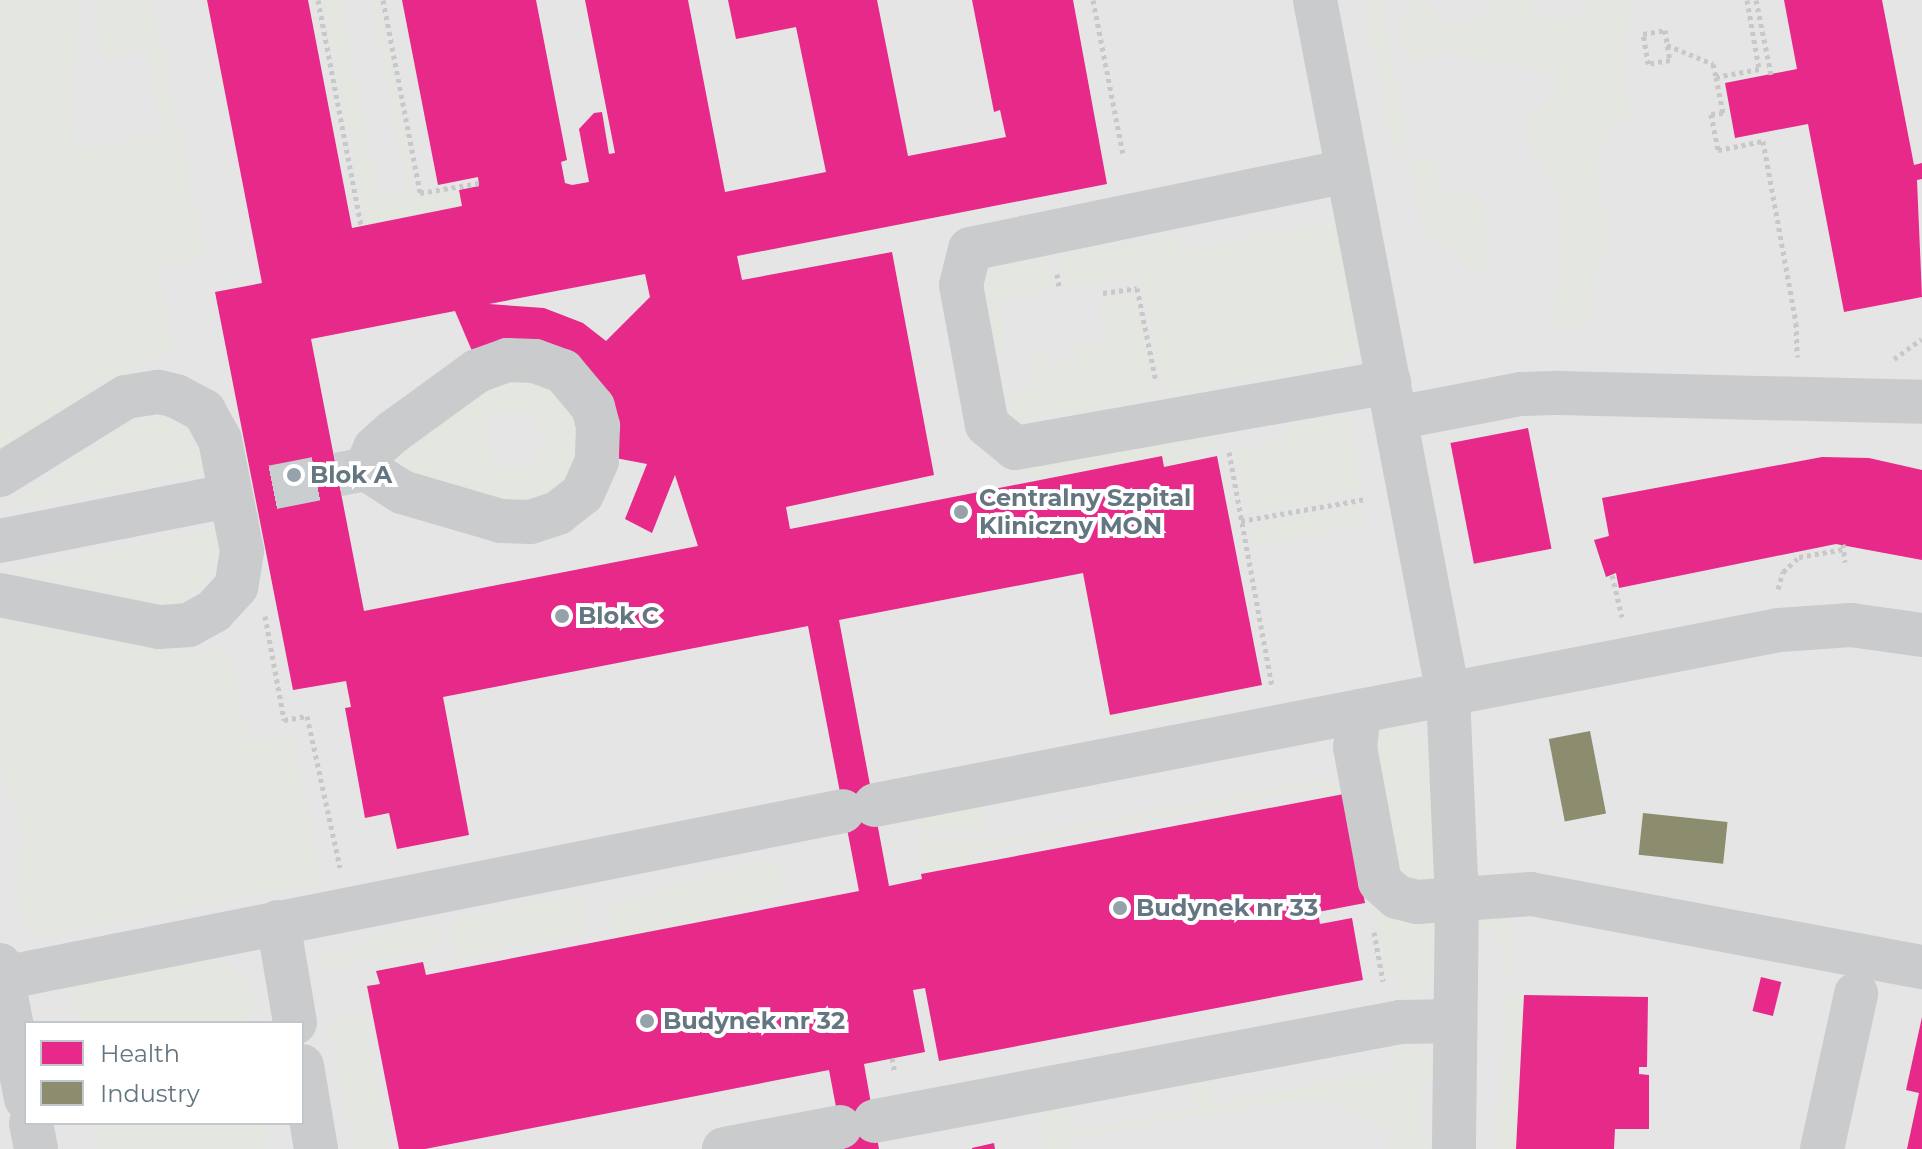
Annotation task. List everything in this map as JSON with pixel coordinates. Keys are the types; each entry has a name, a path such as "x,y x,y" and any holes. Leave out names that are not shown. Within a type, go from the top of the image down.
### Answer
{"lane":[{"path":"1315,0 1448,694 1457,897 1454,1149"},
{"path":"1347,171 970,249 961,285 987,425 999,440 1015,448 1207,414 1392,400 1559,393 1922,402"},
{"path":"507,360 535,361 563,371 593,407 598,426 597,461 582,494 558,513 530,522 501,521 402,492 366,469 375,448 393,432 477,371 507,360"},
{"path":"0,475 126,397 159,392 176,396 204,411 220,440 242,551 236,587 214,611 189,625 159,627 0,595"},
{"path":"0,541 208,500"},
{"path":"24,1089 1,972 278,922 1779,630 1851,625 1922,635"},
{"path":"1359,711 1355,747 1380,882 1405,900 1531,894 1922,967"},
{"path":"278,922 295,1021"},
{"path":"1822,1149 1856,994"},
{"path":"724,1149 1400,1022 1455,1021"},
{"path":"304,1078 316,1149"},
{"path":"31,1125 36,1149"}],"path":[{"path":"318,0 361,226"},
{"path":"383,0 420,193 479,183"},
{"path":"1093,0 1123,155"},
{"path":"1716,77 1759,69 1747,0"},
{"path":"1756,0 1771,74"},
{"path":"1665,30 1667,45 1670,60 1648,64 1643,34 1665,30"},
{"path":"1667,45 1713,64 1723,113 1711,114 1718,150 1763,141 1796,323 1797,371"},
{"path":"1103,293 1137,288 1164,421"},
{"path":"1207,414 1227,441 1280,727"},
{"path":"1241,521 1411,491"},
{"path":"1779,630 1777,588 1788,566 1805,555 1844,546 1845,562"},
{"path":"1612,575 1619,604"},
{"path":"264,611 284,720 307,716 337,867"},
{"path":"1369,987 1384,984 1372,923"}],"shaded area":[{"name":"Centralny Szpital Kliniczny MON","path":"0,0 1922,0 1922,1149 0,1149"},
{"path":"0,0 79,0 76,53 68,84 69,121 79,151 163,132 147,49 105,57 93,0 152,0 204,257 157,268 174,350 104,381 0,449"},
{"path":"324,0 339,0 378,197 408,191 371,0 378,0 416,198 459,190 462,206 367,225"},
{"path":"1365,0 1379,0 1406,132 1396,159"},
{"path":"1411,0 1425,1 1441,22 1457,24 1478,19 1493,0 1527,0 1536,14 1566,21 1576,18 1588,0 1638,0 1625,26 1622,55 1627,113 1608,129 1594,162 1609,249 1594,276 1588,324 1551,331 1549,317 1563,274 1557,236 1563,211 1555,186 1526,140 1531,117 1561,86 1559,75 1550,68 1491,64 1454,51 1438,50 1414,61 1401,43 1400,22"},
{"path":"1429,160 1436,165 1441,191 1473,195 1483,203 1490,270 1470,271 1453,247 1426,239 1410,164"},
{"path":"1339,220 1360,337 1350,355 1337,363 1164,395 1143,276 1065,287 1061,256 1174,235 1178,252"},
{"path":"1048,259 1052,290 999,298 1007,351 997,353 988,293 993,272"},
{"path":"1135,298 1154,398 1018,421 1005,392 1037,390 1032,353 1047,352 1049,366 1079,362 1078,346 1105,343 1100,301"},
{"path":"549,380 577,418 578,466 549,499 503,505 399,468 396,454 483,382","holes":["510,408 533,414 546,434 540,458 519,470 496,465 483,444 489,421"]},
{"path":"1347,416 1361,491 1248,514 1236,450 1285,442 1287,426"},
{"path":"162,417 191,437 204,472 0,511 125,425"},
{"path":"1198,426 1218,447 1189,452 1191,462 1164,467 1162,456 1062,476 1060,469 1031,480 1027,457"},
{"path":"1361,505 1365,525 1253,546 1249,527"},
{"path":"214,528 217,545 209,580 180,602 159,604 15,572"},
{"path":"0,619 162,650 229,653 247,742 292,734 322,882 59,933 34,931 25,920 17,882 23,841 11,786 0,769"},
{"path":"1207,696 1212,721 1199,724 1190,712 1108,727 1106,715"},
{"path":"1388,725 1409,731 1429,751 1436,875 1428,883 1396,880 1375,736"},
{"path":"1315,780 1329,782 1344,794 1322,798 1319,786 968,853 970,865 926,874 920,840 988,844"},
{"path":"982,802 988,830 918,826 915,815"},
{"path":"774,857 785,894 620,945 609,908"},
{"path":"1372,891 1428,919 1438,932 1440,961 1433,977 1422,992 1403,1001 1397,974 1387,975"},
{"path":"575,894 581,898 587,932 456,957 452,919"},
{"path":"1511,908 1511,971 1504,984 1505,949 1496,947 1496,929 1474,928 1477,916"},
{"path":"431,922 439,940 436,947 322,969 324,955 354,948 375,934"},
{"path":"200,954 226,962 248,981 262,1011 246,1014 248,1021 79,1021 72,978"},
{"path":"1513,993 1524,995 1524,1063 1517,1064 1516,1149 1500,1149 1503,999"},
{"path":"364,1016 390,1149 354,1149 330,1023"},
{"path":"1390,1042 1416,1049 1434,1068 1437,1081 1419,1080 1418,1141 1435,1142 1435,1149 1386,1149 1393,1136 1386,1129 1335,1101 1311,1097 1073,1137 1075,1149 1045,1149 1040,1126 1044,1113 1064,1098 1072,1132 1194,1109 1190,1083 1210,1080 1215,1104 1394,1070"},
{"path":"96,1125 265,1125 265,1149 96,1149"}],"building: Health":[{"path":"207,0 308,0 352,228 462,206 459,190 479,186 478,177 438,185 402,0 536,0 567,160 561,162 565,183 572,185 589,182 579,129 594,113 602,112 609,154 615,153 585,0 688,0 725,192 826,172 796,27 736,39 728,0 877,0 908,156 1006,137 1000,110 994,112 972,0 1073,0 1107,184 737,256 742,280 892,252 934,475 786,507 790,529 1162,456 1164,467 1217,456 1262,685 1110,715 1083,573 839,620 889,886 922,879 921,874 1344,794 1365,903 1318,912 1320,924 1352,918 1363,980 939,1061 925,988 913,990 925,1052 864,1064 879,1149 844,1149 829,1070 425,1149 399,1149 367,986 380,984 376,971 423,962 426,975 859,891 808,626 443,697 469,835 397,849 389,813 365,818 345,708 351,707 346,681 293,690 215,292 262,283","holes":["645,274 650,297 606,341 583,323 544,308 489,304","455,311 472,351 575,363 610,457 647,464 625,519 652,533 675,475 698,546 364,611 311,339"]},
{"path":"1784,0 1882,0 1914,165 1922,163 1922,179 1917,180 1922,297 1844,312 1808,124 1735,138 1725,83 1797,69"},
{"path":"1528,428 1551,549 1474,564 1450,443"},
{"path":"1822,457 1869,458 1922,470 1922,560 1836,544 1619,588 1616,573 1606,577 1594,540 1609,536 1602,498"},
{"path":"1761,977 1781,982 1773,1016 1753,1011"},
{"path":"1524,995 1648,997 1647,1067 1639,1067 1639,1074 1649,1075 1649,1129 1615,1129 1614,1149 1516,1149"},
{"path":"1922,1017 1922,1149 1907,1149 1919,1093 1906,1090"},
{"path":"994,1143 995,1149 972,1149 972,1148"}],"building: Industry":[{"path":"1590,731 1606,813 1565,821 1549,739"},
{"path":"1643,813 1728,822 1723,864 1639,855"}],"tunnel":[{"path":"208,500 366,469"}],"place":[{"name":"Blok A","path":"294,475"},
{"name":"Centralny Szpital Kliniczny MON","path":"961,512"},
{"name":"Blok C","path":"562,616"},
{"name":"Budynek nr 33","path":"1120,908"},
{"name":"Budynek nr 32","path":"647,1021"}]}
